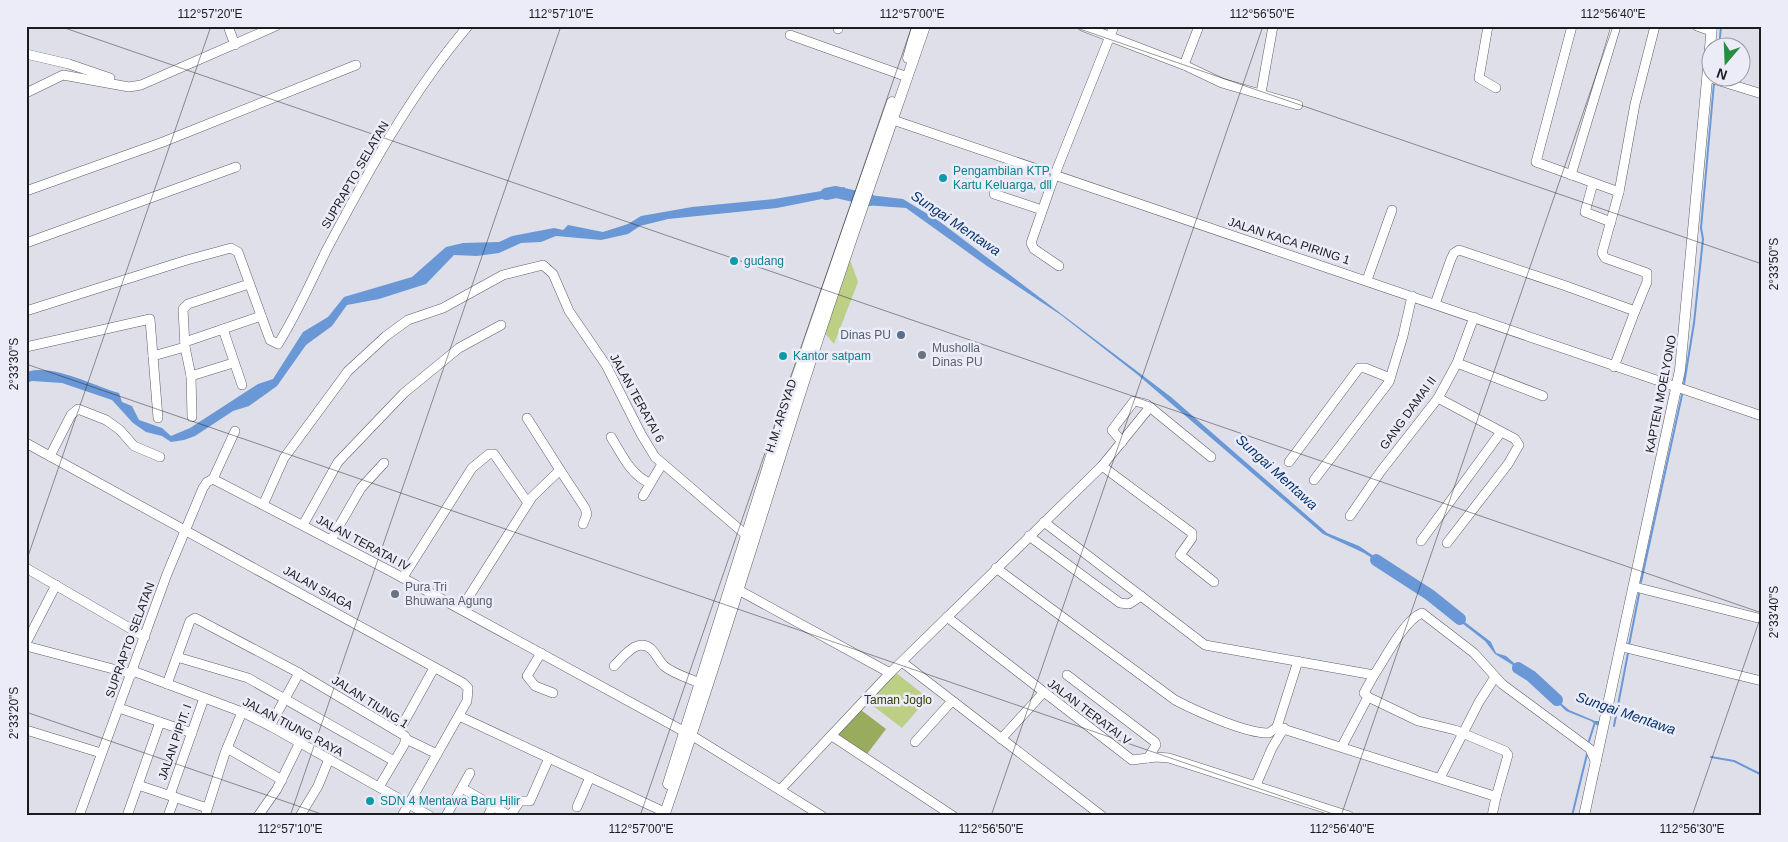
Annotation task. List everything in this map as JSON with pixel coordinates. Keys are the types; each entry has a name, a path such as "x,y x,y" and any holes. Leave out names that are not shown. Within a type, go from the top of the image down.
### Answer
{"street":[{"path":"228,26 235,45"},
{"path":"26,93 63,75 129,87 141,85 276,26"},
{"name":"SUPRAPTO SELATAN","path":"261,316 270,340 278,344 343,219 406,110 445,53 468,26"},
{"name":"H.M. ARSYAD","path":"864,191 916,26"},
{"name":"H.M. ARSYAD","path":"688,734 700,683 734,587 746,535 858,205 893,120 925,26"},
{"path":"1082,26 1184,65 1222,83 1298,105"},
{"path":"1060,266 1032,246 1055,174 1114,26"},
{"path":"1184,65 1200,26"},
{"path":"1261,93 1273,26"},
{"path":"1488,26 1479,78 1496,88"},
{"path":"1572,26 1536,162 1619,192"},
{"path":"1571,175 1616,26"},
{"path":"1614,367 1647,282 1647,273 1603,256 1602,248 1619,192 1635,104 1656,26"},
{"path":"1698,26 1711,29"},
{"path":"790,35 902,75"},
{"path":"26,54 91,71 108,77 120,85"},
{"path":"26,191 163,142 356,65"},
{"name":"KAPTEN MOELYONO","path":"1596,763 1677,387 1689,292 1706,88"},
{"path":"1743,88 1762,94"},
{"name":"JALAN KACA PIRING 1","path":"893,120 1368,280 1614,367 1762,416"},
{"path":"26,242 236,167"},
{"path":"1593,183 1585,212 1611,222"},
{"path":"994,194 1042,210"},
{"name":"H.M. ARSYAD","path":"661,814 858,205"},
{"path":"1368,280 1392,210"},
{"path":"26,311 187,260 231,248 238,252 261,316 152,356"},
{"path":"1435,304 1454,252 1459,250 1635,311"},
{"name":"JALAN TERATAI 6","path":"263,505 284,458 334,393 348,370 386,336 408,320 444,308 503,275 536,265 545,266 553,274 569,311 606,365 641,434 662,464 746,535"},
{"path":"192,417 191,376 185,345 182,312 184,306 249,284"},
{"path":"1314,480 1390,378 1402,342 1412,296"},
{"path":"26,347 148,318 151,320 152,356 158,418"},
{"name":"GANG DAMAI II","path":"1350,516 1381,471 1438,398 1456,363 1474,318"},
{"path":"303,525 338,462 397,400 427,372 459,348 501,325"},
{"path":"224,329 233,363 242,385"},
{"path":"191,376 233,363"},
{"path":"1456,363 1543,396"},
{"path":"1289,462 1359,368 1365,368 1390,378"},
{"path":"1438,398 1518,442 1518,448 1447,544"},
{"path":"1122,442 1112,430 1134,401 1140,401 1210,457"},
{"path":"780,790 890,673 1102,466 1150,408"},
{"path":"50,456 71,415 74,410 78,409 106,420 120,430 134,446 160,457"},
{"path":"527,418 585,508 586,514 583,524"},
{"name":"SUPRAPTO SELATAN","path":"79,816 186,529 203,488 213,478 235,431"},
{"path":"1421,541 1501,432"},
{"path":"611,437 630,466 643,480 650,483"},
{"name":"JALAN SIAGA","path":"26,444 186,529 463,683 468,688 467,701 402,816"},
{"path":"403,578 472,468 489,454 494,454 528,503"},
{"path":"331,540 361,488 384,463"},
{"path":"643,496 662,464"},
{"path":"1102,466 1192,533 1192,538 1180,552 1180,555 1214,582"},
{"path":"461,609 528,503 560,470"},
{"name":"JALAN TERATAI IV","path":"213,478 461,609 688,734 822,816"},
{"path":"1044,522 1205,645 1374,675"},
{"path":"1029,536 1120,604 1129,604 1140,596"},
{"path":"26,568 145,637"},
{"path":"996,568 1175,700 1197,711 1262,733 1269,733 1281,728 1342,746 1496,797"},
{"path":"26,645 56,585"},
{"path":"734,587 890,673"},
{"path":"1635,587 1762,619"},
{"path":"1492,816 1508,752 1463,733 1418,721 1368,697 1364,693 1396,642 1413,619 1422,613 1474,653 1496,677 1590,749 1596,763 1584,816"},
{"name":"JALAN TERATAI V","path":"947,617 1132,760 1169,758 1349,816"},
{"name":"JALAN TIUNG 1","path":"177,657 190,621 195,618 299,673 399,732 406,739 378,787"},
{"name":"JALAN TIUNG RAYA","path":"26,645 133,672 242,712 300,742 430,816"},
{"path":"614,666 634,647 642,645 650,648 658,660 672,671 700,683"},
{"path":"1622,647 1762,681"},
{"path":"541,653 527,676 535,686 553,693"},
{"path":"167,684 177,657 243,676 286,698 394,761"},
{"path":"1256,785 1281,728 1298,661"},
{"path":"902,662 1102,816"},
{"path":"399,732 434,668"},
{"path":"270,726 299,673"},
{"path":"1066,675 1155,742 1156,745 1148,758"},
{"path":"1440,778 1463,733 1496,677"},
{"path":"1001,739 1043,693"},
{"path":"1342,746 1368,697"},
{"name":"JALAN PIPIT. I","path":"168,816 204,698"},
{"path":"915,742 952,701"},
{"path":"119,708 192,733"},
{"path":"138,785 173,796 206,812 227,748 242,712"},
{"path":"459,716 590,777 661,814"},
{"path":"127,816 160,722"},
{"path":"26,730 101,754"},
{"path":"832,736 953,816"},
{"path":"406,739 437,754"},
{"path":"258,816 282,780 300,742"},
{"path":"227,748 282,780"},
{"path":"462,788 510,816 520,801 530,802 549,758"},
{"path":"300,816 318,786 329,759"},
{"path":"446,816 470,773"},
{"path":"577,807 590,777"},
{"path":"488,816 494,806"}],"green space":[{"path":"849,257 858,282 834,344 824,332"},
{"name":"Taman Joglo","path":"895,672 928,698 902,728 868,702"},
{"path":"861,710 886,729 867,754 838,734"}],"water":[{"path":"845,187 842,195 777,208 668,219 640,226 628,234 601,240 556,236 541,242 521,243 499,253 477,256 454,255 426,284 379,299 347,305 332,326 306,345 277,386 249,406 233,411 195,436 184,440 171,442 162,436 146,432 133,423 112,400 62,383 32,381 26,383 26,372 36,370 73,376 119,393 122,402 132,406 139,420 162,428 171,436 190,428 258,384 273,379 303,332 328,317 344,297 412,277 446,247 463,243 499,242 512,236 554,228 563,230 568,225 603,232 628,224 641,216 692,207 774,199"},
{"name":"Sungai Mentawa","path":"869,195 903,199 939,221 1171,397 1327,533 1359,546 1425,591 1431,593 1441,604 1491,642 1496,653 1506,656 1527,674 1495,654 1485,641 1408,581 1364,553 1323,534 1138,375 1061,315 987,266 906,208 865,205"},
{"path":"1541,686 1569,710 1595,721 1603,721 1602,725 1598,726 1591,721 1566,711"}],"waterway":[{"path":"1720,38 1721,26"},
{"path":"1684,384 1694,323 1703,239 1701,228 1714,88"},
{"name":"Sungai Mentawa","path":"826,194 836,192 870,200"},
{"path":"1641,582 1682,395"},
{"name":"Sungai Mentawa","path":"1376,560 1430,595 1460,619"},
{"path":"1629,645 1639,594"},
{"path":"1614,726 1628,653"},
{"name":"Sungai Mentawa","path":"1518,668 1531,676 1557,700"},
{"path":"1589,741 1595,722"},
{"path":"1572,816 1587,754"},
{"path":"1711,757 1734,761 1762,775"}],"place":[{"name":"Pengambilan KTP, Kartu Keluarga, dll","path":"943,178"},
{"name":"gudang","path":"734,261"},
{"name":"Dinas PU","path":"901,335"},
{"name":"Musholla Dinas PU","path":"922,355"},
{"name":"Kantor satpam","path":"783,356"},
{"name":"Pura Tri Bhuwana Agung","path":"395,594"},
{"name":"SDN 4 Mentawa Baru Hilir","path":"370,801"}]}
